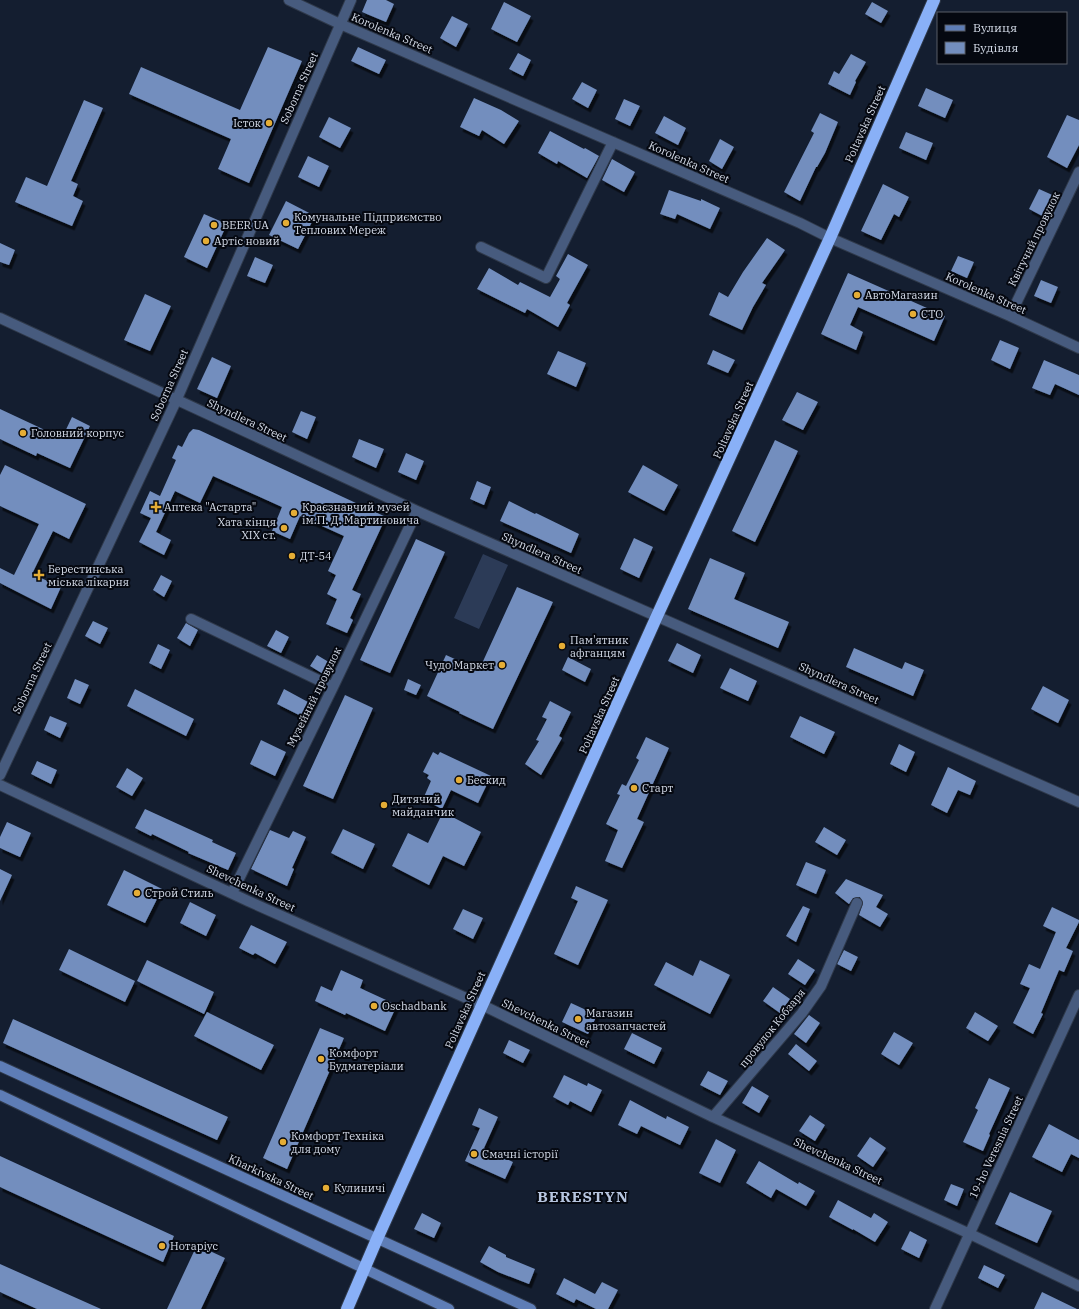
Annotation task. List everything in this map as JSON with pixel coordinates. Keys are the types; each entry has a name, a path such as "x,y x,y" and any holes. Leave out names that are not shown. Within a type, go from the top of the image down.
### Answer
{"highway":[{"name":"Poltavska Street","path":"347,1309 657,616 830,238 934,0"}],"street":[{"name":"Korolenka Street","path":"290,0 340,24 800,223 830,238 1010,316 1079,348"},
{"name":"Soborna Street","path":"0,775 176,401 351,0"},
{"path":"482,247 546,278 613,142"},
{"name":"Квітучий провулок","path":"1010,316 1079,172"},
{"name":"Shyndlera Street","path":"0,318 176,401 417,511 1079,802"},
{"name":"Музейний провулок","path":"232,893 417,511"},
{"path":"191,620 333,687"},
{"name":"Shevchenka Street","path":"0,785 232,893 482,1005 713,1117 970,1234 1079,1286"},
{"name":"провулок Кобзаря","path":"713,1117 806,1008 820,986 857,903"},
{"name":"19-ho Veresnia Street","path":"935,1309 1079,995"},
{"name":"Kharkivska Street","path":"0,1066 531,1309"},
{"path":"0,1095 449,1309"}],"shaded area":[{"path":"483,554 508,565 479,629 454,618"}],"building":[{"path":"367,0 386,0 394,4 386,22 362,12"},
{"path":"504,2 531,16 517,42 491,29"},
{"path":"872,2 888,11 881,23 865,14"},
{"path":"452,16 468,24 456,47 440,38"},
{"path":"268,47 302,61 249,183 218,169 231,139 129,94 141,67 240,110"},
{"path":"358,47 386,60 379,74 351,61"},
{"path":"518,53 531,60 523,76 509,69"},
{"path":"851,54 866,62 855,81 856,82 850,95 828,84 834,71 839,74"},
{"path":"582,82 597,90 588,108 572,99"},
{"path":"926,88 953,100 945,118 918,106"},
{"path":"474,98 501,110 519,121 504,144 482,130 479,136 460,127"},
{"path":"624,99 640,106 630,126 615,119"},
{"path":"84,100 103,108 71,181 78,184 73,196 83,201 72,226 15,202 26,177 47,186"},
{"path":"820,113 838,122 825,153 816,167 800,201 784,192 814,133 811,131"},
{"path":"1067,115 1079,120 1079,145 1067,168 1047,157"},
{"path":"664,116 686,128 678,145 655,133"},
{"path":"329,117 351,128 340,148 319,137"},
{"path":"550,131 599,156 587,178 558,161 557,164 538,153"},
{"path":"906,132 933,143 926,160 899,148"},
{"path":"720,139 734,147 722,169 709,161"},
{"path":"308,156 329,166 319,187 298,177"},
{"path":"612,159 635,172 624,192 602,180"},
{"path":"883,184 909,197 899,217 894,214 881,240 861,231"},
{"path":"1039,189 1059,198 1048,219 1029,209"},
{"path":"669,190 701,201 701,199 720,208 710,229 677,214 675,219 660,214"},
{"path":"286,201 315,216 298,249 269,235"},
{"name":"Артіс новий","path":"204,214 227,224 207,268 184,257"},
{"path":"767,238 785,250 762,283 766,285 742,330 709,315 719,292 728,297 743,272"},
{"path":"0,243 15,250 9,265 0,262"},
{"path":"568,254 588,265 567,303 570,305 558,327 527,309 525,313 477,289 489,268 518,285 520,282 550,297 560,279 556,276"},
{"path":"958,256 974,262 967,278 951,271"},
{"path":"255,257 273,265 265,283 247,276"},
{"path":"848,273 945,316 934,341 858,307 850,325 863,332 856,350 821,334"},
{"path":"1041,280 1058,287 1051,303 1034,296"},
{"path":"145,294 171,306 150,351 124,340"},
{"path":"1000,340 1019,348 1010,369 991,360"},
{"path":"713,350 735,360 728,373 707,364"},
{"path":"558,351 586,363 576,387 547,374"},
{"path":"212,357 231,366 217,398 197,389"},
{"path":"1044,360 1079,375 1079,395 1055,384 1050,395 1032,388"},
{"path":"797,392 818,402 803,430 782,420"},
{"path":"0,409 62,438 72,417 90,426 70,468 37,453 36,456 0,439"},
{"path":"301,411 316,417 307,439 292,432"},
{"path":"193,429 199,430 386,517 352,590 361,594 350,618 353,620 347,633 326,624 337,599 327,594 336,575 328,571 344,536 300,516 290,539 272,531 282,507 213,476 200,503 175,491 156,532 171,540 164,555 139,542 151,518 140,513 150,491 160,496 176,460 172,458 178,445 182,447 189,433"},
{"path":"359,439 384,449 376,468 352,457"},
{"path":"775,440 798,451 755,542 732,531"},
{"path":"406,453 424,461 416,480 398,472"},
{"path":"5,465 86,504 69,539 53,531 32,574 61,587 51,609 0,583 0,568 14,575 39,524 0,506 0,475"},
{"path":"643,465 678,485 664,511 628,492"},
{"path":"477,481 491,487 484,505 470,499"},
{"path":"509,501 579,534 571,553 500,521"},
{"path":"634,538 653,547 639,578 620,569"},
{"path":"416,539 445,552 390,673 360,660"},
{"path":"710,558 745,573 734,599 789,622 778,648 688,609"},
{"path":"161,575 172,581 164,597 153,590"},
{"name":"Чудо Маркет","path":"517,587 553,602 493,729 427,696 446,655 479,670"},
{"path":"93,621 108,628 100,644 85,636"},
{"path":"186,623 198,630 190,646 177,638"},
{"path":"276,630 289,637 281,653 267,646"},
{"path":"677,643 701,655 693,673 668,661"},
{"path":"158,644 170,650 161,669 149,663"},
{"path":"854,648 902,669 905,662 924,670 913,696 846,667"},
{"path":"317,655 332,664 325,675 310,666"},
{"path":"568,657 591,669 585,682 562,670"},
{"path":"730,668 757,681 748,701 720,688"},
{"path":"75,679 89,685 80,704 67,698"},
{"path":"408,679 421,685 416,695 404,690"},
{"path":"1043,686 1069,700 1058,723 1031,709"},
{"path":"135,689 194,719 186,736 127,706"},
{"path":"284,689 308,702 301,716 277,704"},
{"path":"345,695 373,708 333,799 303,786"},
{"path":"550,701 571,712 559,736 562,738 541,775 525,764 539,741 536,740 547,719 542,717"},
{"path":"50,716 67,723 60,738 44,730"},
{"path":"800,716 835,732 824,754 790,737"},
{"path":"646,737 669,748 637,819 644,822 622,868 605,861 618,830 606,824 620,795 617,794 622,784 626,786 639,760 636,758"},
{"path":"261,740 286,752 275,776 250,764"},
{"path":"899,744 915,752 906,772 890,764"},
{"name":"Бескид","path":"433,752 438,755 440,752 491,776 478,803 451,790 442,809 423,799 431,781 427,778 429,775 423,772"},
{"path":"37,761 57,770 51,784 31,774"},
{"path":"948,767 976,781 970,795 958,790 947,813 931,805"},
{"path":"127,768 143,778 132,796 116,787"},
{"path":"145,809 213,840 212,842 236,853 228,870 188,853 189,852 152,834 151,836 135,828"},
{"path":"443,812 481,832 464,866 443,856 429,885 392,866 408,833 428,843"},
{"path":"7,822 31,833 20,857 0,848 0,837"},
{"path":"824,827 846,840 837,855 815,842"},
{"path":"343,829 375,844 363,869 331,853"},
{"path":"270,830 289,838 293,831 306,837 292,868 294,869 287,886 251,869"},
{"path":"806,862 826,870 816,894 796,885"},
{"path":"0,869 12,875 0,901"},
{"path":"124,870 162,889 145,923 107,905"},
{"path":"846,879 883,895 876,907 888,914 880,927 859,915 863,903 860,897 853,898 849,904 835,893"},
{"path":"576,886 608,900 578,965 554,954 578,901 571,898"},
{"path":"190,902 216,915 206,936 180,923"},
{"path":"803,906 810,909 796,942 786,936"},
{"path":"1052,907 1079,920 1079,922 1066,948 1073,951 1064,972 1059,970 1041,1013 1043,1014 1033,1034 1013,1023 1030,988 1020,984 1029,964 1040,969 1056,932 1043,926"},
{"path":"463,909 483,918 473,939 453,929"},
{"path":"251,925 287,942 275,964 255,953 253,955 239,948"},
{"path":"69,949 135,981 125,1002 59,970"},
{"path":"844,950 858,957 851,971 837,964"},
{"path":"798,959 815,970 805,985 788,974"},
{"path":"147,960 214,992 204,1014 137,981"},
{"path":"700,960 730,975 710,1014 654,985 666,962 693,976"},
{"path":"341,970 363,980 360,988 397,1005 385,1031 315,1001 321,986 332,991"},
{"path":"773,987 790,999 780,1013 763,1001"},
{"path":"571,1003 597,1015 588,1034 562,1022"},
{"path":"207,1012 274,1045 261,1070 194,1036"},
{"path":"975,1012 998,1026 988,1041 966,1028"},
{"path":"809,1015 820,1023 806,1043 794,1034"},
{"path":"13,1019 228,1117 217,1140 3,1043"},
{"path":"320,1028 344,1038 287,1169 263,1158"},
{"path":"894,1032 913,1043 899,1065 881,1054"},
{"path":"632,1033 662,1048 654,1064 624,1049"},
{"path":"509,1040 530,1050 523,1063 503,1053"},
{"path":"796,1044 817,1061 809,1071 788,1054"},
{"path":"708,1071 728,1081 720,1095 700,1085"},
{"path":"564,1075 587,1086 588,1083 602,1090 591,1112 570,1101 568,1105 553,1097"},
{"path":"989,1078 1010,1088 983,1151 963,1142 978,1110 975,1108"},
{"path":"752,1086 769,1096 759,1113 742,1103"},
{"path":"630,1100 666,1119 667,1116 689,1127 680,1145 641,1126 637,1134 618,1125"},
{"path":"479,1108 498,1117 484,1148 513,1162 505,1179 465,1161 480,1128 472,1125"},
{"path":"810,1115 825,1125 815,1141 799,1131"},
{"path":"1049,1124 1079,1140 1079,1158 1071,1154 1062,1172 1032,1157"},
{"path":"870,1137 886,1148 873,1167 857,1156"},
{"path":"716,1139 736,1150 720,1183 699,1173"},
{"path":"0,1156 174,1236 163,1262 0,1187"},
{"path":"759,1161 798,1184 799,1182 815,1191 806,1206 776,1189 771,1198 746,1183"},
{"path":"951,1184 964,1189 957,1206 944,1200"},
{"path":"1010,1192 1052,1211 1037,1243 995,1224"},
{"path":"838,1200 871,1218 874,1213 888,1222 875,1242 829,1217"},
{"path":"422,1213 441,1223 434,1238 414,1229"},
{"path":"910,1231 927,1240 919,1258 901,1249"},
{"path":"197,1245 225,1258 201,1309 167,1309"},
{"path":"489,1246 506,1255 506,1257 535,1269 529,1284 498,1272 480,1262"},
{"path":"0,1264 101,1309 37,1309 0,1292"},
{"path":"984,1265 1005,1275 998,1288 978,1278"},
{"path":"564,1278 595,1294 602,1282 618,1290 608,1309 596,1309 576,1299 574,1303 556,1294"},
{"path":"1042,1292 1077,1309 1034,1309"}],"place":[{"name":"Істок","path":"269,123"},
{"name":"Комунальне Підприємство Теплових Мереж","path":"286,223"},
{"name":"BEER UA","path":"214,225"},
{"name":"Артіс новий","path":"206,241"},
{"name":"АвтоМагазин","path":"857,295"},
{"name":"СТО","path":"913,314"},
{"name":"Головний корпус","path":"23,433"},
{"name":"Аптека \"Астарта\"","path":"156,507"},
{"name":"Краєзнавчий музей ім.П. Д. Мартиновича","path":"294,513"},
{"name":"Хата кінця XIX ст.","path":"284,528"},
{"name":"ДТ-54","path":"292,556"},
{"name":"Берестинська міська лікарня","path":"39,575"},
{"name":"Пам'ятник афганцям","path":"562,646"},
{"name":"Чудо Маркет","path":"502,665"},
{"name":"Бескид","path":"459,780"},
{"name":"Старт","path":"634,788"},
{"name":"Дитячий майданчик","path":"384,805"},
{"name":"Строй Стиль","path":"137,893"},
{"name":"Oschadbank","path":"374,1006"},
{"name":"Магазин автозапчастей","path":"578,1019"},
{"name":"Комфорт Будматеріали","path":"321,1059"},
{"name":"Комфорт Техніка для дому","path":"283,1142"},
{"name":"Смачні історії","path":"474,1154"},
{"name":"Кулиничі","path":"326,1188"},
{"name":"Нотаріус","path":"162,1246"}],"district":[{"name":"BERESTYN","path":"583,1196"}]}
